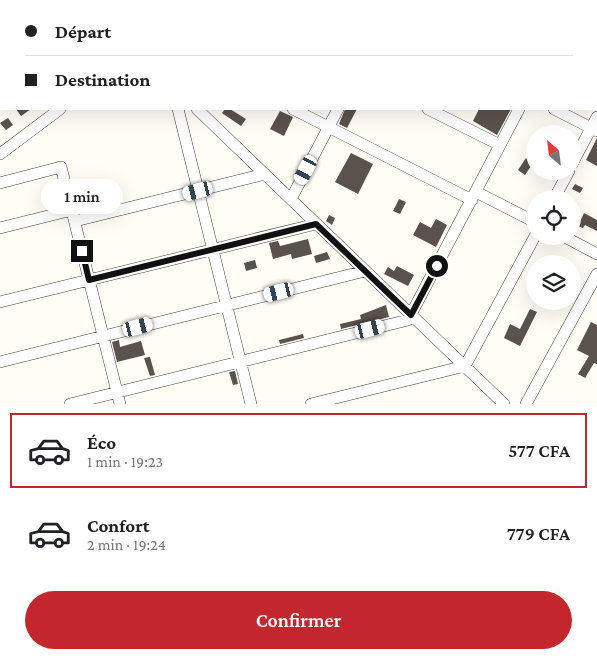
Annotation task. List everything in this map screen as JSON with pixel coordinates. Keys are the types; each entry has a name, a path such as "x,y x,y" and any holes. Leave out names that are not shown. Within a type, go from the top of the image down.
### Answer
{"street":[{"path":"0,154 59,110"},
{"path":"178,110 251,404"},
{"path":"198,110 504,404"},
{"path":"296,110 474,196 526,218"},
{"path":"291,199 338,110"},
{"path":"430,110 500,146"},
{"path":"70,404 408,320 518,110"},
{"path":"556,110 594,129"},
{"path":"581,150 594,129 597,117"},
{"path":"0,183 61,166 120,404"},
{"path":"0,228 73,216 198,191 265,174"},
{"path":"0,302 316,224"},
{"path":"311,404 465,366 530,245"},
{"path":"580,245 597,254"},
{"path":"0,362 365,271"},
{"path":"526,404 597,274"}],"building":[{"path":"17,110 30,110 21,116"},
{"path":"224,110 232,110 246,119 241,126 222,113"},
{"path":"345,110 356,110 347,128 339,124"},
{"path":"478,110 510,110 497,135 473,121"},
{"path":"280,111 293,117 284,136 270,129"},
{"path":"8,118 13,125 6,130 0,123"},
{"path":"597,138 597,166 586,160"},
{"path":"351,153 373,164 358,194 335,182"},
{"path":"526,158 525,175 518,170"},
{"path":"575,184 583,188 581,191 572,189"},
{"path":"399,199 406,202 400,214 393,211"},
{"path":"584,213 597,220 597,231 585,225 583,228 581,227 581,220"},
{"path":"329,215 335,218 332,225 326,221"},
{"path":"436,219 447,225 436,247 413,235 420,222 431,228"},
{"path":"308,239 312,254 292,259 291,254 273,259 269,243 278,241 280,246"},
{"path":"327,252 330,259 316,263 314,256"},
{"path":"255,260 257,268 246,271 244,263"},
{"path":"397,266 414,275 408,286 384,274 388,267 394,271"},
{"path":"386,305 389,317 341,329 340,324 361,319 360,315"},
{"path":"530,310 537,312 520,346 504,338 510,324 520,329"},
{"path":"591,322 597,325 597,364 594,363 585,378 578,374 589,356 577,350"},
{"path":"303,334 304,338 280,344 279,340"},
{"path":"119,340 120,347 141,341 145,355 117,362 112,342"},
{"path":"150,357 155,375 150,376 144,358"},
{"path":"235,371 238,384 233,385 229,372"}],"route":[{"path":"82,251 89,280 316,224 411,315 437,266"}]}
